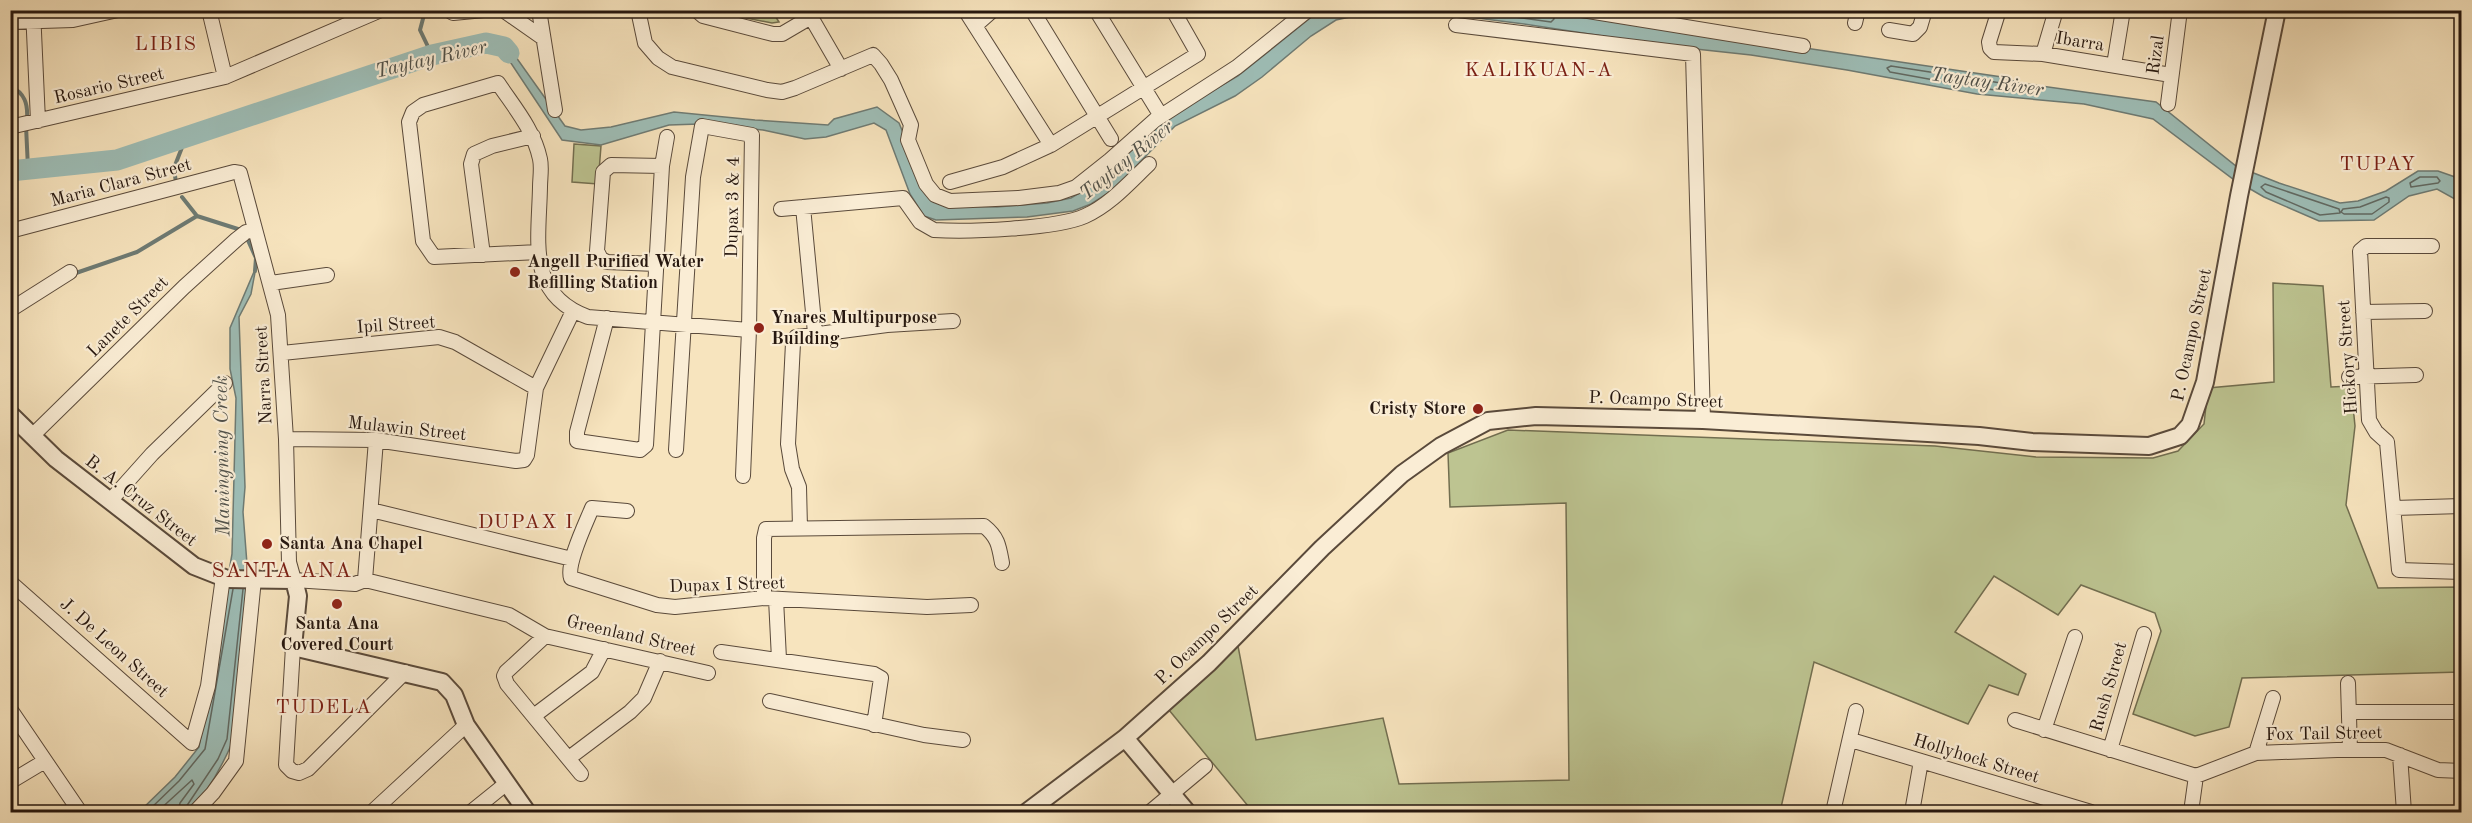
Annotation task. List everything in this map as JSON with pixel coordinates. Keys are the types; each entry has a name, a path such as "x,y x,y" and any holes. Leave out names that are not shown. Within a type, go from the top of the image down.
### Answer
{"street":[{"path":"10,22 33,16 73,20 118,10"},
{"path":"209,10 225,77"},
{"name":"Rosario Street","path":"22,124 225,77 381,10"},
{"path":"448,10 453,13 484,10"},
{"path":"503,10 543,38"},
{"path":"539,10 555,110"},
{"path":"638,10 645,43 658,58 672,67 767,90 782,92 873,55 881,64 895,89 911,125 909,140 926,184 935,195 950,201 1019,198 1059,193 1076,187 1155,120 1237,67 1308,10"},
{"path":"696,10 703,16 772,34 782,34 809,14 842,69"},
{"path":"965,10 1051,145"},
{"path":"976,25 993,10"},
{"path":"1032,10 1111,139"},
{"path":"1096,10 1158,111"},
{"path":"950,182 1003,167 1051,145 1198,54 1173,10"},
{"path":"1582,10 1803,46"},
{"path":"1889,30 1913,34 1920,27 1925,10"},
{"name":"Ibarra","path":"1999,10 1989,42 1994,52 2043,54 2171,75"},
{"path":"2043,54 2056,10"},
{"path":"2114,65 2123,10"},
{"name":"Rizal","path":"2168,104 2180,10"},
{"name":"P. Ocampo Street","path":"1027,813 1125,738 1209,663 1322,548 1402,474 1465,431 1488,421 1518,417 1703,420 1979,436 2032,442 2149,446 2180,435 2190,425 2205,382 2239,196 2277,10"},
{"path":"22,124 33,16"},
{"path":"1456,25 1693,54 1703,420"},
{"path":"538,252 434,257 428,251 423,241 409,122 413,112 423,105 498,83 533,136 540,161 538,252 543,277 550,292 573,311 588,317 749,330"},
{"name":"Dupax 3 & 4","path":"676,450 693,177 702,126 752,135 749,330 742,476"},
{"path":"483,255 471,164 474,154 492,146 533,136"},
{"path":"607,318 577,441 640,450 646,446 662,166 666,137"},
{"path":"781,209 903,198 920,222 934,230 1039,225 1085,216 1119,193 1149,164"},
{"path":"656,264 607,262 601,259 597,251 603,172 611,165 662,166"},
{"name":"Maria Clara Street","path":"10,231 234,172 240,173"},
{"name":"Narra Street","path":"240,173 252,211 246,234 271,283 278,315 286,439 289,562 294,580"},
{"path":"803,207 815,333"},
{"name":"Lanete Street","path":"32,435 184,287 246,234"},
{"name":"Hickory Street","path":"2432,246 2362,247 2360,250 2369,420 2376,432 2387,442 2397,566 2402,572 2462,572"},
{"path":"10,310 70,272"},
{"path":"271,283 327,275"},
{"path":"2363,312 2425,310"},
{"path":"536,388 573,311"},
{"path":"800,528 799,487 792,469 788,444 793,342 796,337 887,325 953,321"},
{"name":"Ipil Street","path":"282,353 439,337 456,342 536,388"},
{"path":"2349,377 2416,375"},
{"path":"110,501 152,454 225,382"},
{"name":"Mulawin Street","path":"286,439 376,440 516,461 524,460 527,455 536,388"},
{"name":"B. A. Cruz Street","path":"13,421 32,435 56,459 194,566 225,578 355,584 365,580 509,615 545,636"},
{"path":"365,580 376,440"},
{"path":"2394,508 2462,506"},
{"path":"370,510 572,559 592,508 627,511"},
{"path":"780,659 770,599 764,538 766,529 984,526 994,534 999,544 1002,563"},
{"name":"Dupax I Street","path":"572,559 569,574 574,580 657,605 675,607 770,599 927,607 971,605"},
{"name":"J. De Leon Street","path":"10,582 192,743 208,686 225,578"},
{"path":"195,813 213,793 236,760 252,579"},
{"path":"294,580 298,596 286,765 292,771 299,773 308,769 405,672"},
{"name":"Rush Street","path":"2110,750 2144,634"},
{"path":"545,636 504,676 507,684 535,715 581,774"},
{"name":"Greenland Street","path":"545,636 708,673"},
{"path":"2044,730 2075,638"},
{"path":"293,647 442,682 453,695 466,725 527,813"},
{"path":"535,715 592,672 604,649"},
{"path":"720,652 874,674 880,678 874,725"},
{"path":"569,759 630,712 644,698 660,661"},
{"path":"2348,684 2350,750"},
{"path":"2256,753 2273,698"},
{"path":"770,701 874,725 963,740"},
{"path":"10,709 80,813"},
{"path":"1833,813 1856,711"},
{"path":"2349,712 2462,712"},
{"path":"2015,720 2196,776 2191,813"},
{"path":"372,813 466,725"},
{"path":"1125,738 1187,813"},
{"name":"Hollyhock Street","path":"1851,740 2091,813"},
{"name":"Fox Tail Street","path":"2196,776 2256,753 2350,750 2386,750 2438,770 2462,771"},
{"path":"2400,755 2404,813"},
{"path":"10,782 45,761"},
{"path":"1912,813 1921,761"},
{"path":"1150,813 1205,766"},
{"path":"471,813 507,783"}],"green space":[{"path":"710,11 772,11 779,22 772,23"},
{"path":"574,144 601,146 598,184 572,182"},
{"path":"2273,283 2323,286 2331,387 2351,386 2355,426 2346,505 2378,588 2461,587 2461,672 2242,678 2229,727 2195,736 2133,714 2161,631 2155,613 2081,585 2058,615 1994,576 1955,632 2026,674 2018,695 1989,685 1968,724 1814,662 1780,812 1253,812 1169,710 1238,646 1256,740 1383,718 1399,784 1569,780 1566,503 1450,507 1448,453 1508,430 1935,446 2036,457 2153,458 2178,451 2204,424 2208,388 2274,382"}],"water":[{"path":"1533,10 2002,77 2019,83 2156,102 2236,166 2279,183 2340,203 2358,201 2386,191 2418,171 2438,171 2455,177 2461,184 2461,209 2455,199 2437,189 2409,196 2374,220 2319,221 2264,197 2233,179 2153,119 2084,104 1977,94 1751,55 1668,46 1524,24 1461,16 1368,13 1336,20 1311,36 1262,77 1235,96 1175,126 1113,190 1091,204 1073,211 1027,217 936,220 924,216 910,194 886,130 874,123 826,137 805,139 763,130 699,124 669,125 601,145 562,140 505,54 497,47 486,43 495,42 508,46 565,126 581,130 611,127 674,112 828,125 834,119 877,107 899,123 919,171 951,206 997,207 1047,203 1071,198 1100,181 1161,121 1238,76 1319,11"},
{"path":"256,267 251,294 239,317 245,487 243,512 249,590 233,741 214,779 189,812 139,812 175,777 199,747 232,554 236,398 230,369 230,328"}],"waterway":[{"path":"424,15 420,30 432,55"},
{"name":"Taytay River","path":"10,171 117,160 432,55 486,43 504,47 509,53"},
{"path":"10,86 22,96 27,108 27,119"},
{"path":"26,126 28,168"},
{"name":"Maningning Creek","path":"176,183 174,168 186,137"},
{"name":"Maningning Creek","path":"182,197 197,216 241,230"},
{"path":"76,273 137,252 197,216"},
{"name":"Maningning Creek","path":"246,236 256,258 255,271"}],"place":[{"name":"Angell Purified Water Refilling Station","path":"515,272"},
{"name":"Ynares Multipurpose Building","path":"759,328"},
{"name":"Cristy Store","path":"1478,409"},
{"name":"Santa Ana Chapel","path":"267,544"},
{"name":"Santa Ana Covered Court","path":"337,604"}],"district":[{"name":"LIBIS","path":"166,45"},
{"name":"KALIKUAN-A","path":"1539,71"},
{"name":"TUPAY","path":"2378,165"},
{"name":"DUPAX I","path":"526,523"},
{"name":"SANTA ANA","path":"282,571"},
{"name":"TUDELA","path":"324,708"}]}
